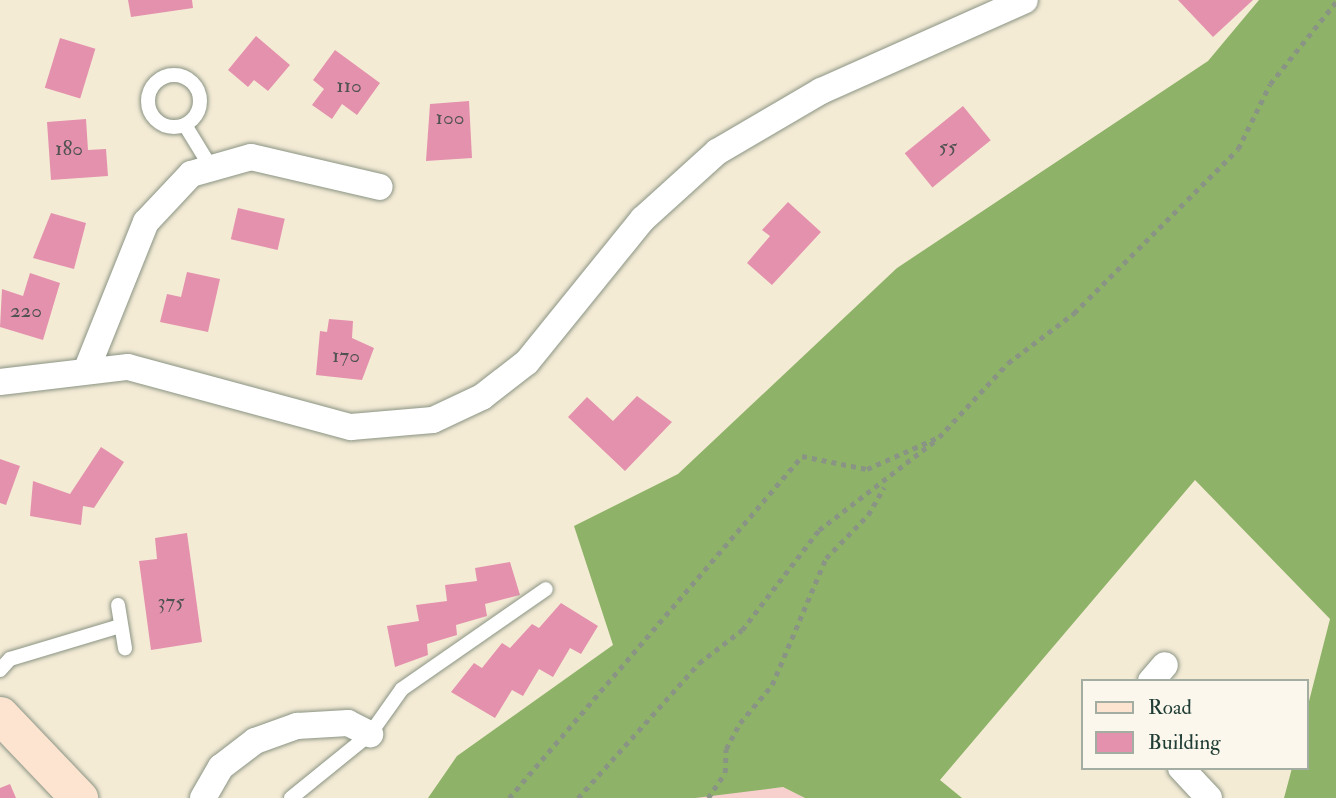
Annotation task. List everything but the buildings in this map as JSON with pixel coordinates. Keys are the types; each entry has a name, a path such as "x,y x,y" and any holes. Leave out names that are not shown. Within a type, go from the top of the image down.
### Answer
{"street":[{"path":"0,382 86,371 157,372 351,427 433,421 482,397 527,362 642,219 718,152 821,91 1026,0"},
{"path":"86,371 146,222 173,189 210,166 251,157 380,187"},
{"path":"0,715 79,798"},
{"path":"203,798 221,767 255,741 297,726 348,723 370,734"},
{"path":"1183,770 1209,798"}],"lane":[{"path":"185,125 210,166"},
{"path":"291,798 370,734 402,689 546,589"},
{"path":"118,605 125,648"},
{"path":"0,670 10,659 120,626"}],"path":[{"path":"578,798 699,663 742,631 819,530 886,483 939,437 1008,363 1074,313 1238,149 1270,84 1336,2"},
{"path":"509,798 802,456 867,469 939,437"},
{"path":"708,798 725,773 726,749 740,723 772,685 826,558 868,515 886,483"}],"shaded area":[{"path":"783,787 805,798 695,798 698,794"}],"green space":[{"path":"1259,0 1336,0 1336,798 1284,798 1291,770 1308,770 1308,705 1330,619 1195,480 940,780 962,798 805,798 783,787 695,798 428,798 457,756 613,645 574,526 678,474 897,268 1208,61"}]}
